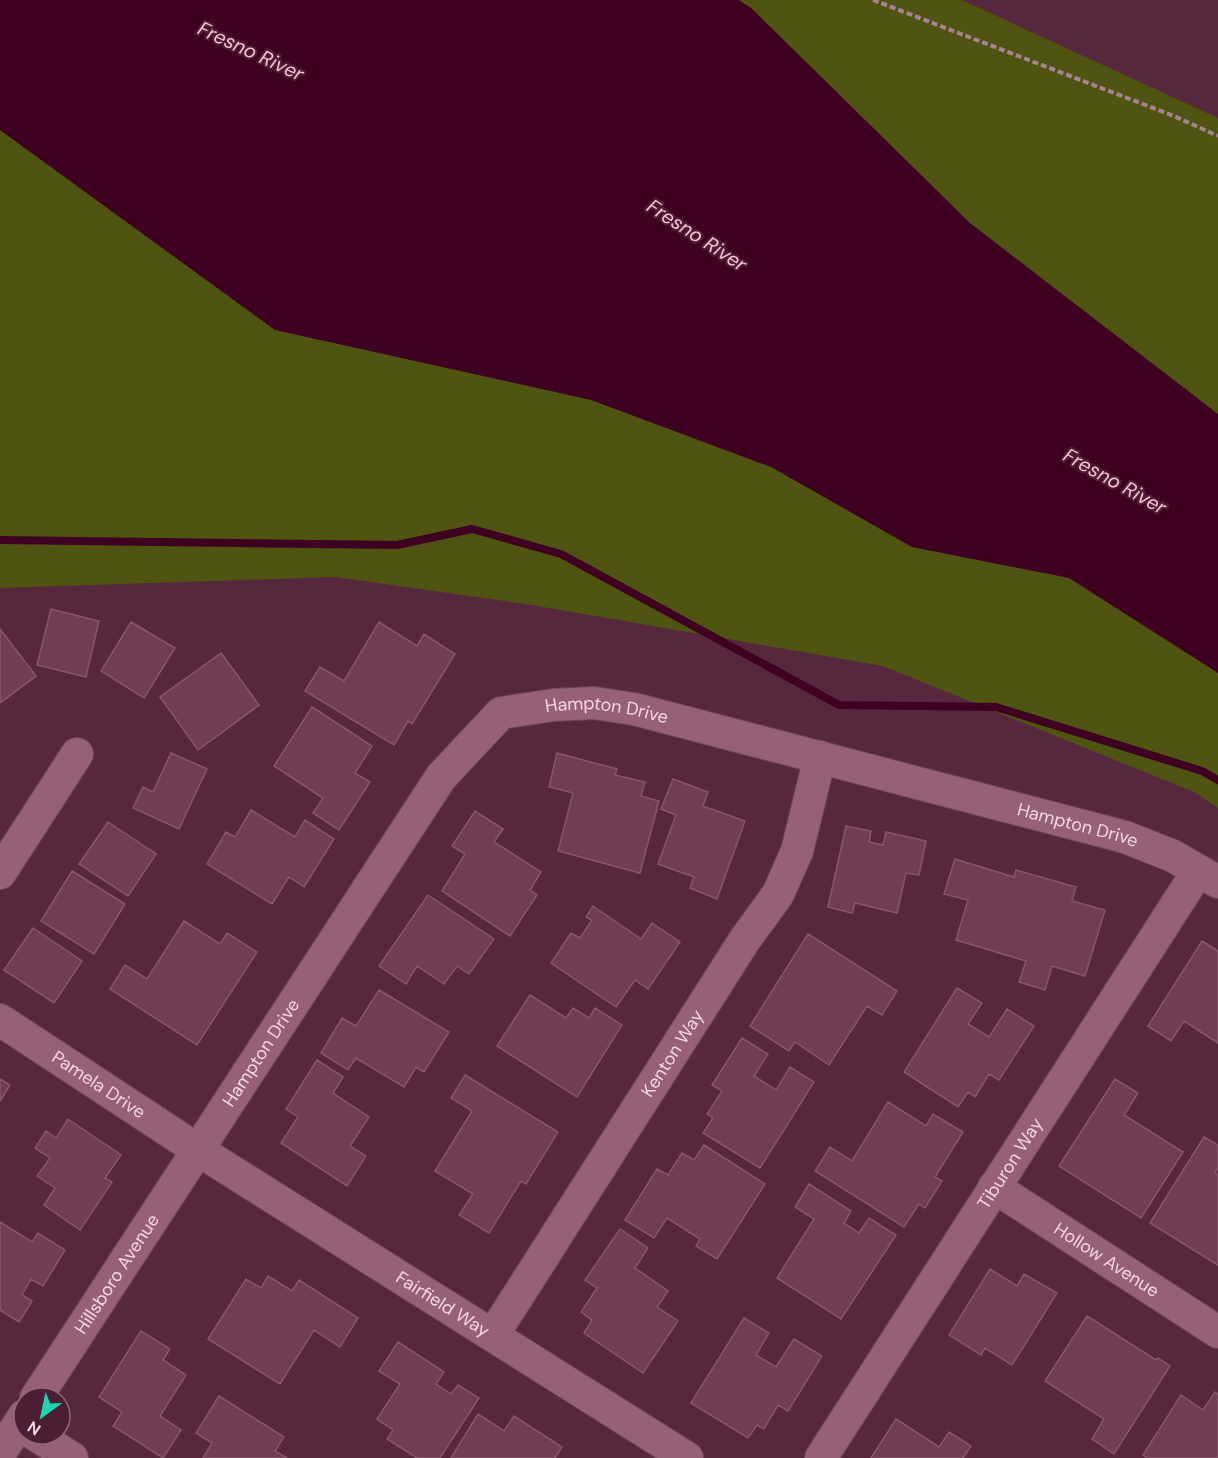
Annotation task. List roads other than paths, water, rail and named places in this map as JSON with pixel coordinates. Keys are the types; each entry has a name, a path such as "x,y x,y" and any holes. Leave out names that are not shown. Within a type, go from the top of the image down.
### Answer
{"street":[{"name":"Hampton Drive","path":"198,1150 441,777 501,713 553,705 594,703 634,709 1125,837 1173,856 1208,877"},
{"path":"0,873 77,754"},
{"name":"Kenton Way","path":"493,1335 744,941 778,894 797,851 820,758"},
{"name":"Tiburon Way","path":"821,1458 994,1187 1208,877"},
{"name":"Pamela Drive","path":"0,1020 198,1150"},
{"name":"Fairfield Way","path":"198,1150 687,1458"},
{"name":"Hillsboro Avenue","path":"44,1386 198,1150"},
{"name":"Hollow Avenue","path":"994,1187 1218,1332"},
{"path":"0,1453 12,1440"},
{"path":"54,1446 72,1458"}],"water":[{"name":"Fresno River","path":"0,0 739,0 751,8 970,223 1218,414 1218,673 1069,578 912,547 771,467 591,400 275,330 0,130"}],"waterway":[{"path":"0,540 397,545 472,529 561,554 839,705 996,707 1202,771 1218,780"}]}
